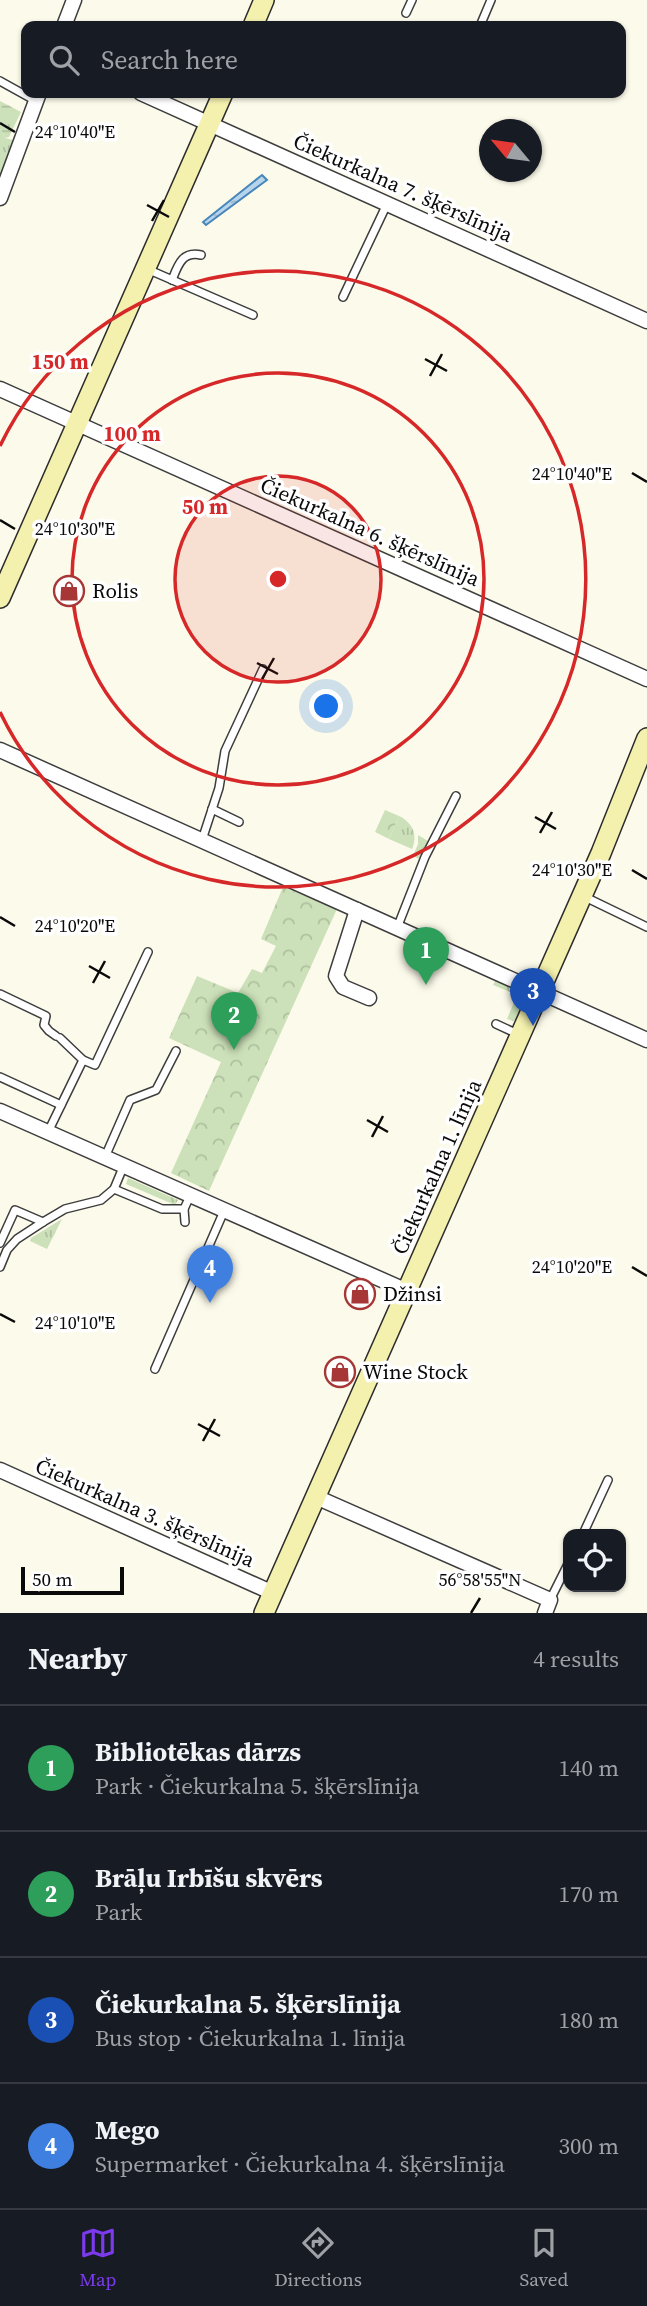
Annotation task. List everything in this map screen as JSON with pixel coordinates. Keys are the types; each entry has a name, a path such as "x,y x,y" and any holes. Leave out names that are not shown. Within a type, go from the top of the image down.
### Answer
{"street":[{"path":"66,21 74,0"},
{"path":"255,21 264,0"},
{"path":"0,198 38,98"},
{"name":"Čiekurkalna 7. šķērslīnija","path":"152,98 647,321"},
{"path":"0,598 221,98"},
{"name":"Čiekurkalna 6. šķērslīnija","path":"0,389 647,679"},
{"name":"Čiekurkalna 1. līnija","path":"264,1613 540,992 645,748"},
{"path":"0,750 647,1040"},
{"path":"357,910 335,976 343,987 369,998"},
{"path":"1,1115 124,1165 407,1292"},
{"name":"Čiekurkalna 3. šķērslīnija","path":"0,1470 273,1593"},
{"path":"316,1497 547,1606"}],"lane":[{"path":"406,13 412,0"},
{"path":"482,21 491,0"},
{"path":"0,81 21,90"},
{"path":"343,297 387,204"},
{"path":"172,280 184,258 191,254 201,255"},
{"path":"146,268 253,315"},
{"path":"202,840 219,788 225,751 262,668"},
{"path":"397,928 425,857 456,796"},
{"path":"212,809 239,822"},
{"path":"582,896 647,927"},
{"path":"0,994 46,1016 44,1025 48,1031 83,1060 95,1065 148,952"},
{"path":"496,1024 520,1036"},
{"path":"105,1157 130,1100 156,1090 176,1051"},
{"path":"48,1132 83,1060"},
{"path":"0,1077 61,1105"},
{"path":"2,1247 65,1209 101,1200 114,1189 124,1165"},
{"path":"114,1189 162,1209 184,1209"},
{"path":"185,1222 184,1209 191,1195"},
{"path":"0,1266 2,1247 15,1210 43,1222"},
{"path":"155,1369 224,1210"},
{"path":"585,1529 608,1480"},
{"path":"547,1606 563,1574"}],"green space":[{"path":"0,101 21,112 9,137 5,138 0,129"},
{"path":"0,129 5,138 17,141 0,183"},
{"path":"385,810 399,816 389,839 375,832"},
{"path":"399,816 408,822 413,830 412,849 389,839"},
{"path":"418,835 428,841 419,859 413,856"},
{"path":"283,887 337,909 209,1191 171,1173 221,1062 169,1038 197,976 238,993 252,969 262,973 276,946 261,939"},
{"path":"496,979 525,994 517,1019 513,1021 507,1019 517,995 493,985"},
{"path":"128,1178 178,1200 175,1205 126,1184"},
{"path":"62,1219 47,1249 30,1241 31,1238"}],"water":[{"path":"262,175 267,180 206,225 203,222"}],"place":[{"name":"Rolis","path":"69,591"},
{"name":"Bibliotēkas dārzs","path":"426,985"},
{"name":"Čiekurkalna 5. šķērslīnija","path":"533,1026"},
{"name":"Brāļu Irbīšu skvērs","path":"234,1050"},
{"name":"Džinsi","path":"360,1294"},
{"name":"Mego","path":"210,1303"},
{"name":"Wine Stock","path":"340,1372"}]}
